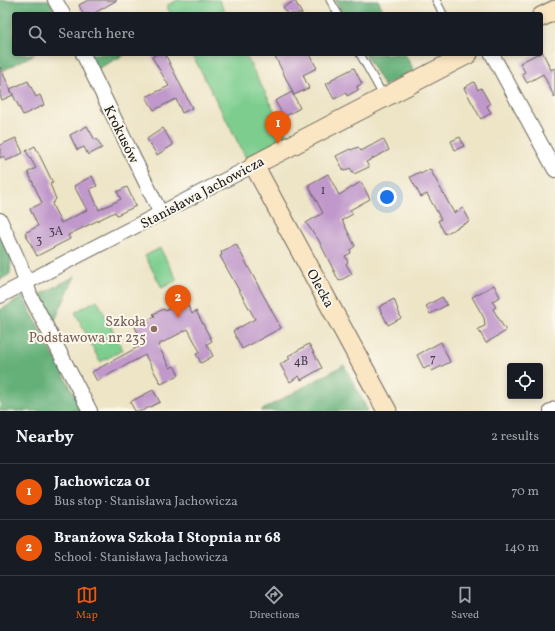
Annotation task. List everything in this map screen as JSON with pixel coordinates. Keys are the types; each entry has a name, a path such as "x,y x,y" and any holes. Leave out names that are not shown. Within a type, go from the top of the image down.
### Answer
{"street":[{"path":"55,0 62,12"},
{"path":"543,16 555,10"},
{"name":"Krokusów","path":"84,56 161,214"},
{"name":"Stanisława Jachowicza","path":"0,296 254,166 463,56"},
{"path":"493,56 555,170"},
{"name":"Olecka","path":"254,166 387,411"},
{"path":"0,220 20,264 30,295 90,411"},
{"path":"550,411 555,409"}],"lane":[{"path":"330,0 337,12"},
{"path":"436,0 442,12"},
{"path":"361,56 384,97"}],"green space":[{"path":"0,0 49,0 55,12 12,12 12,56 31,56 2,71 0,67"},
{"path":"178,0 219,0 225,12 170,12 166,6"},
{"path":"335,0 378,0 384,12 342,12"},
{"path":"88,56 122,56 97,69"},
{"path":"193,56 246,56 288,137 246,158"},
{"path":"366,56 406,56 414,70 384,86"},
{"path":"0,233 11,257 10,274 0,280"},
{"path":"160,248 177,280 162,288 145,256"},
{"path":"75,276 54,322 40,295"},
{"path":"23,297 83,411 0,411 0,310"},
{"path":"97,300 123,350 100,362 75,312"},
{"path":"344,365 368,411 261,411 262,410"}],"building":[{"path":"88,0 117,0 96,12 82,12 79,5"},
{"path":"295,1 301,12 286,12 283,7"},
{"path":"543,53 551,70 555,68 555,98 543,74 527,83 522,74 525,72 520,63 533,56 543,56"},
{"path":"166,56 192,108 182,113 176,99 154,110 146,97 169,86 152,57"},
{"path":"275,56 310,56 317,68 303,75 309,88 294,95"},
{"path":"0,67 13,95 2,100 0,95"},
{"path":"354,68 362,84 357,86 358,90 347,96 346,93 334,99 326,84 332,81 332,79"},
{"path":"28,81 36,97 40,95 44,105 23,115 10,89"},
{"path":"474,82 478,90 481,88 490,104 487,106 491,113 481,119 464,88"},
{"path":"292,92 300,108 284,117 275,101"},
{"path":"87,126 95,140 97,139 102,148 88,155 84,147 77,150 70,135"},
{"path":"163,128 173,145 157,155 147,139"},
{"path":"460,137 464,146 455,150 451,141"},
{"path":"16,138 23,153 6,161 4,156 0,158 0,145"},
{"path":"383,139 389,150 366,162 369,167 354,174 350,168 344,171 336,156 358,147 361,151"},
{"path":"35,146 53,183 50,184 56,199 52,204 61,223 87,210 74,186 92,176 97,186 90,189 99,210 121,199 117,192 127,187 136,206 117,215 115,212 68,235 70,239 37,256 25,233 38,226 30,209 42,203 28,172 36,168 26,151"},
{"path":"430,169 454,213 463,208 470,221 445,234 438,221 441,219 427,194 421,197 410,177 420,172 421,174"},
{"path":"328,174 339,195 361,182 370,199 350,210 353,214 342,220 355,246 350,250 351,253 345,256 348,262 346,264 352,274 339,281 318,239 306,223 323,213 308,185"},
{"path":"236,244 281,328 242,349 233,331 255,319 220,256 222,255 221,252"},
{"path":"494,285 500,297 492,301 496,307 493,309 506,331 486,343 478,329 485,326 484,318 472,297"},
{"path":"442,297 447,305 430,314 426,306"},
{"path":"394,299 401,318 388,325 379,307"},
{"path":"185,300 192,314 196,311 212,341 207,344 213,356 201,363 196,354 200,352 188,329 158,345 170,368 174,366 179,375 161,384 145,355 97,381 92,372 140,346 138,343 142,340 135,327 155,316 153,314 164,309 165,311"},
{"path":"441,342 450,362 432,371 429,366 424,369 417,355"},
{"path":"309,344 322,368 301,380 299,376 290,382 280,364 290,359 288,356"},
{"path":"153,390 160,402 142,411 135,411 130,402"}],"place":[{"name":"Jachowicza 01","path":"278,144"},
{"name":"Branżowa Szkoła I Stopnia nr 68","path":"178,318"},
{"name":"Szkoła Podstawowa nr 235","path":"154,329"}]}
